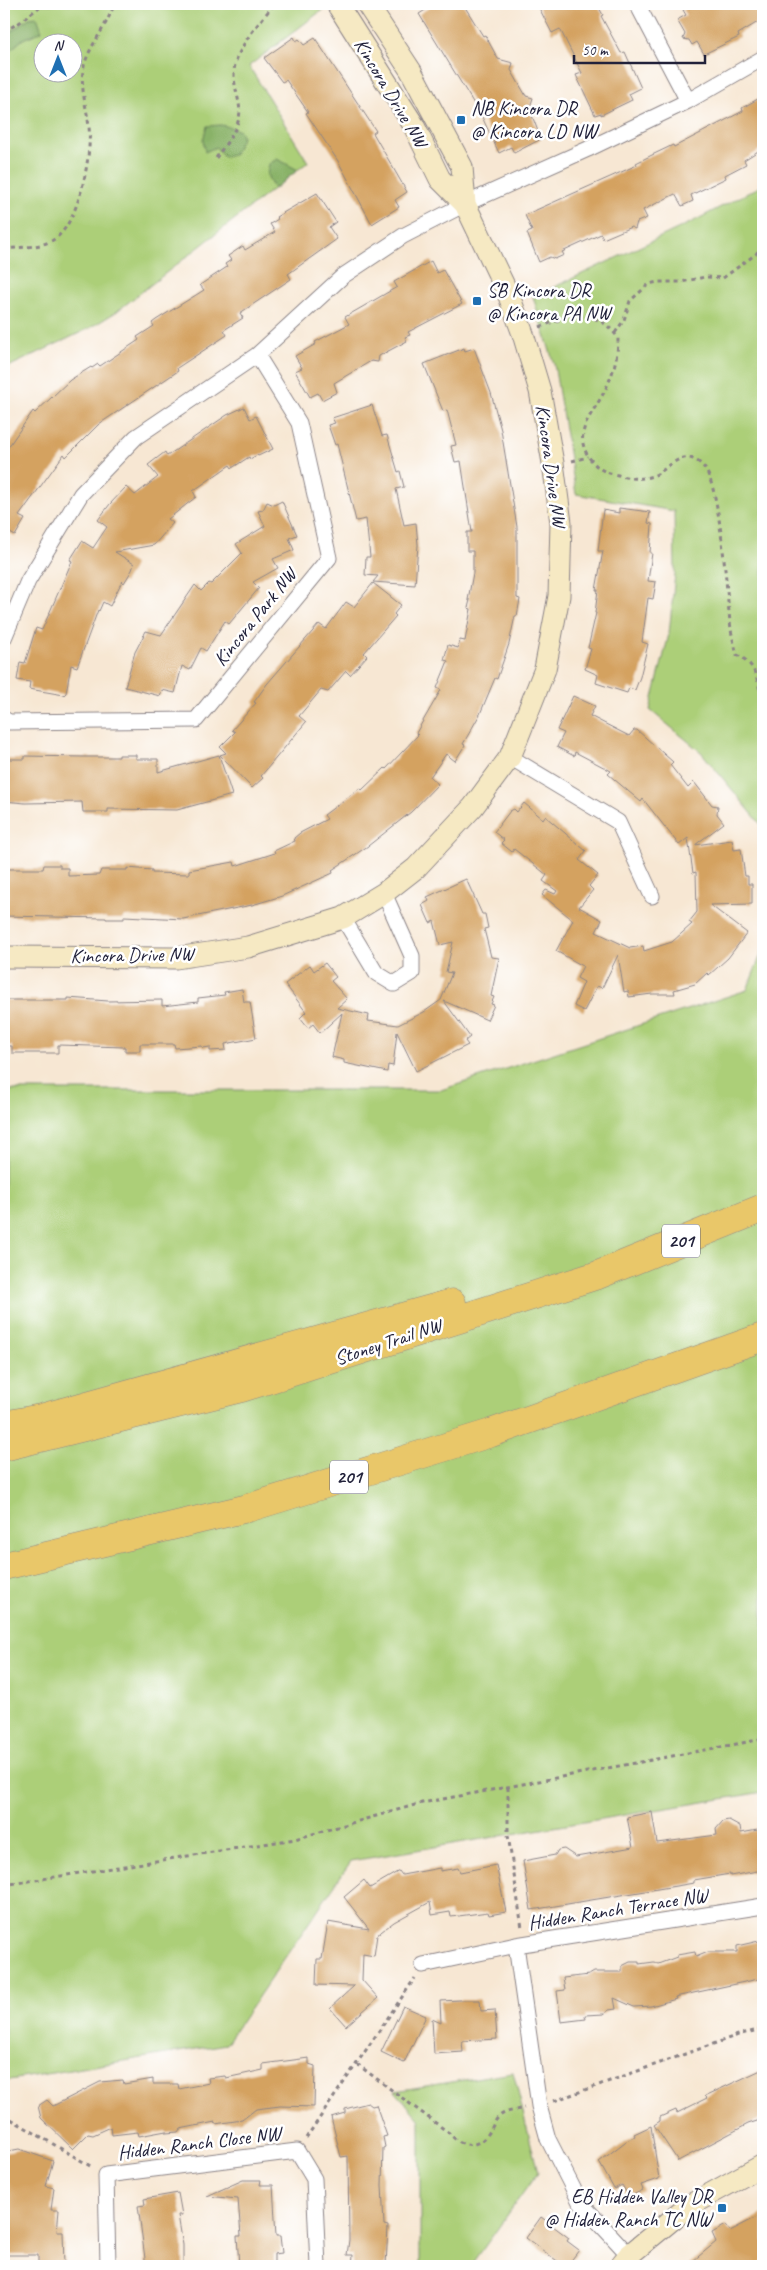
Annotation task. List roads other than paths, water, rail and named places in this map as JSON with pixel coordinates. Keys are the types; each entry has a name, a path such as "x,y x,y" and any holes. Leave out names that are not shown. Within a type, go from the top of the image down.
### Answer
{"highway":[{"name":"Stoney Trail NW","path":"4,1448 242,1388 598,1275 763,1208"},
{"path":"4,1425 41,1418 506,1287 598,1275"},
{"name":"201","path":"4,1566 248,1508 491,1433 763,1338"}],"street":[{"name":"Kincora Drive NW","path":"4,957 176,958 248,947 343,918 384,893 416,868 473,807 510,757 545,669 559,596 561,523 554,463 540,391 523,334 509,296 465,204 440,179 413,124 381,70 337,4"},
{"name":"Kincora Drive NW","path":"367,4 411,71 456,153 462,167 465,204"},
{"path":"637,4 688,101"},
{"path":"4,638 28,582 81,494 136,437 257,355 343,276 403,236 465,204 588,149 688,101 763,58"},
{"name":"Kincora Park NW","path":"4,719 9,722 196,720 329,558 299,423 257,355"},
{"path":"510,757 618,822 652,896"},
{"path":"343,918 376,973 394,984 412,973 412,956 384,893"},
{"name":"Hidden Ranch Terrace NW","path":"625,2260 580,2202 548,2139 539,2106 516,1945 763,1906"},
{"path":"423,1965 516,1945"},
{"name":"Hidden Ranch Close NW","path":"108,2266 106,2175 297,2151 314,2179 318,2266"},
{"path":"625,2260 690,2205 763,2165"}],"place":[{"name":"NB Kincora DR @ Kincora LD NW","path":"461,120"},
{"name":"SB Kincora DR @ Kincora PA NW","path":"477,301"},
{"name":"EB Hidden Valley DR @ Hidden Ranch TC NW","path":"722,2208"}]}
